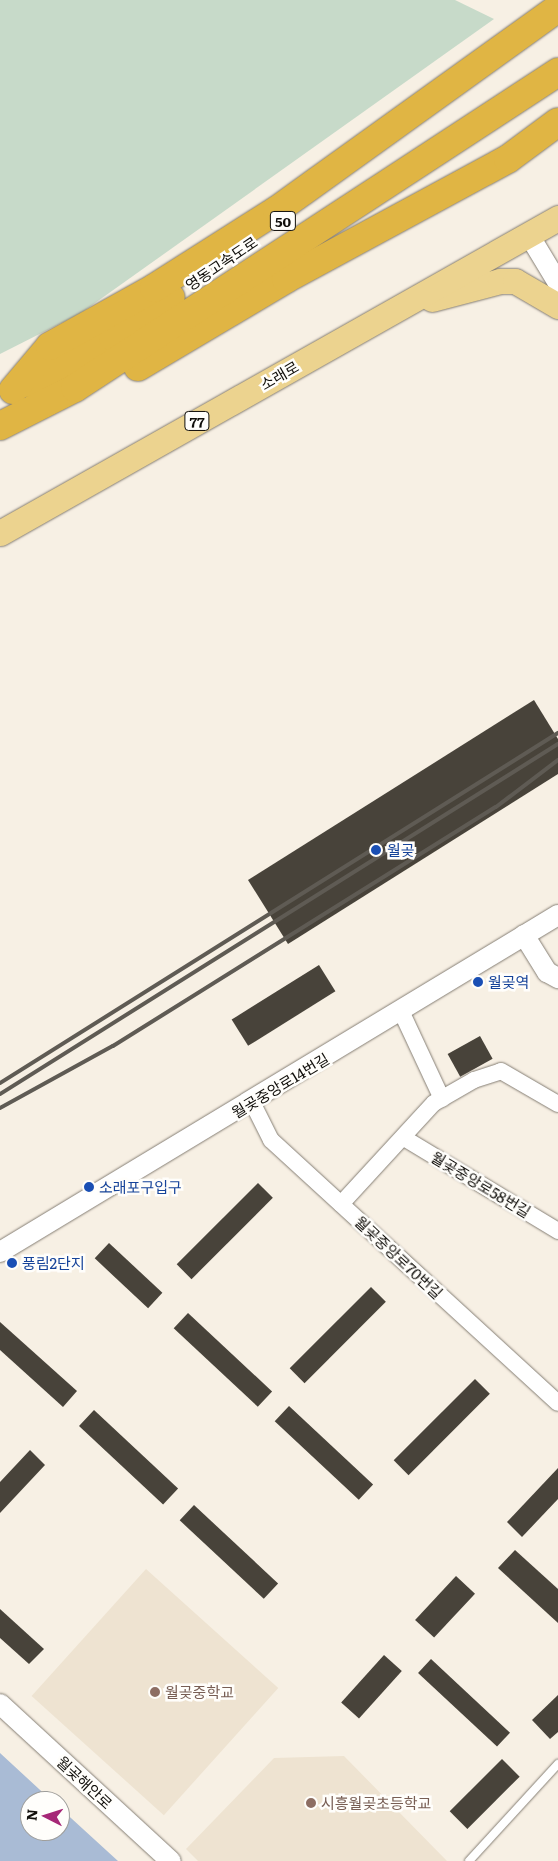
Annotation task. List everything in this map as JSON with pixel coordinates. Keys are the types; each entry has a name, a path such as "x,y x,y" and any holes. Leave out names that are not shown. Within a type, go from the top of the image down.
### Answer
{"highway":[{"path":"6,393 50,346 154,288 277,210 558,8"},
{"name":"영동고속도로","path":"6,393 113,336 558,33"},
{"name":"영동고속도로","path":"0,426 75,388 558,72"},
{"path":"75,388 136,368 286,279 508,158 558,122"}],"main road":[{"name":"소래로","path":"0,533 558,218"},
{"path":"394,309 500,281 525,284 558,306"}],"street":[{"path":"529,235 558,283"},
{"name":"월곶중앙로14번길","path":"0,1252 252,1102 558,915"},
{"path":"524,936 547,972 558,978"},
{"path":"401,1011 442,1099"},
{"path":"341,1204 442,1099 501,1071 558,1104"},
{"name":"월곶중앙로70번길","path":"252,1102 271,1140 558,1403"},
{"name":"월곶중앙로58번길","path":"404,1138 558,1231"},
{"name":"월곶해안로","path":"0,1704 171,1861"}],"lane":[{"path":"469,1861 558,1764"}],"shaded area":[{"name":"월곶중학교","path":"146,1569 278,1688 164,1815 32,1696"},
{"name":"시흥월곶초등학교","path":"344,1756 447,1861 198,1861 186,1849 274,1758"}],"green space":[{"path":"0,0 455,0 494,19 81,313 0,354"}],"water":[{"path":"0,1753 41,1791 20,1791 20,1841 70,1841 70,1817 118,1861 0,1861"}],"building":[{"path":"534,700 558,739 558,774 288,944 248,880"},
{"path":"319,965 335,991 248,1046 232,1020"},
{"path":"480,1036 493,1059 460,1077 448,1054"},
{"path":"258,1183 273,1198 192,1279 177,1264"},
{"path":"109,1243 162,1293 148,1308 95,1258"},
{"path":"371,1287 386,1302 305,1383 290,1368"},
{"path":"188,1313 272,1391 258,1407 174,1328"},
{"path":"0,1322 77,1391 63,1407 0,1350"},
{"path":"475,1379 490,1394 409,1475 394,1460"},
{"path":"289,1406 373,1484 359,1500 275,1421"},
{"path":"94,1410 178,1488 163,1505 79,1426"},
{"path":"30,1450 45,1465 0,1513 0,1482"},
{"path":"558,1468 558,1499 522,1537 507,1522"},
{"path":"194,1505 278,1583 264,1599 180,1520"},
{"path":"515,1550 558,1589 558,1623 498,1568"},
{"path":"456,1576 475,1594 434,1638 415,1620"},
{"path":"0,1609 44,1649 29,1664 0,1638"},
{"path":"384,1655 402,1671 359,1719 341,1703"},
{"path":"431,1659 510,1733 497,1747 418,1673"},
{"path":"558,1695 558,1732 550,1739 532,1720"},
{"path":"502,1759 520,1777 467,1829 450,1811"}],"railway":[{"path":"0,1083 558,733"},
{"path":"0,1094 558,744"},
{"path":"0,1108 113,1046 496,807 558,760"}],"place":[{"name":"월곶","path":"376,850"},
{"name":"월곶역","path":"478,982"},
{"name":"소래포구입구","path":"89,1187"},
{"name":"풍림2단지","path":"12,1263"},
{"name":"월곶중학교","path":"155,1692"},
{"name":"시흥월곶초등학교","path":"311,1803"}]}
